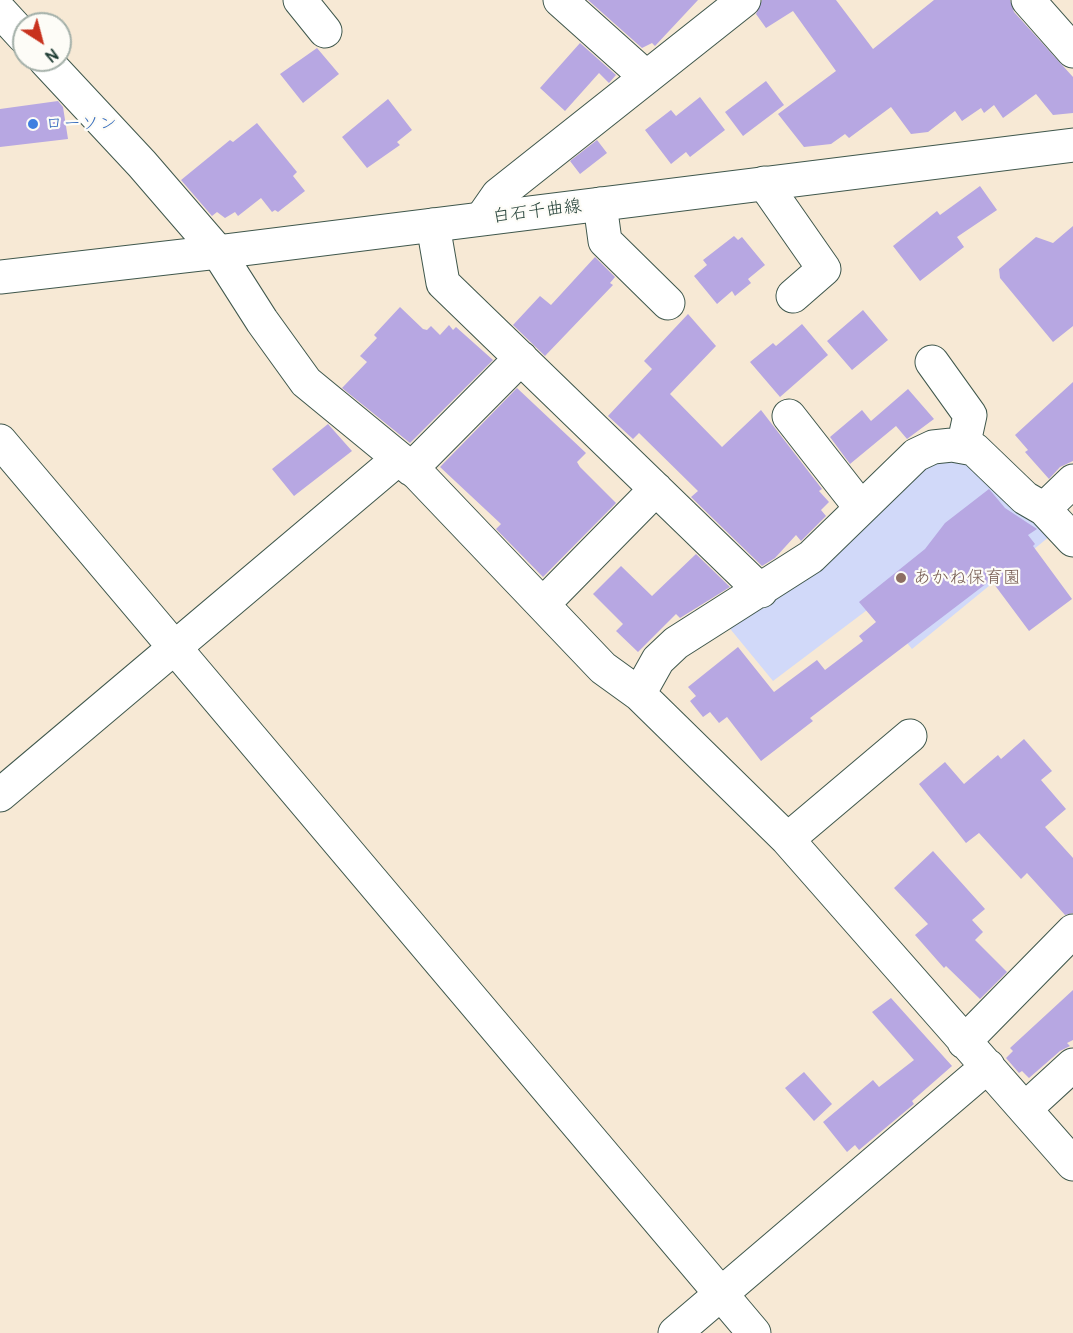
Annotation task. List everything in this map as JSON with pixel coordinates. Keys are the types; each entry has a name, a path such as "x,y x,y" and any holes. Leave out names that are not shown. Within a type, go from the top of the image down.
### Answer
{"street":[{"path":"0,5 5,0"},
{"path":"300,0 325,31"},
{"path":"560,0 645,76"},
{"path":"482,218 498,195 645,76 744,0"},
{"path":"1028,0 1073,51"},
{"path":"0,11 12,24"},
{"path":"56,72 218,252 262,321 306,382 404,464 603,668 639,694 788,839 1073,1164"},
{"name":"白石千曲線","path":"0,277 218,252 1073,145"},
{"path":"764,183 824,269 793,296"},
{"path":"600,204 605,241 668,303"},
{"path":"433,225 443,283 761,591"},
{"path":"0,795 174,648 404,464 521,358"},
{"path":"932,362 970,415 963,447"},
{"path":"789,416 861,508"},
{"path":"0,441 754,1333"},
{"path":"639,694 658,660 676,643 761,591 811,557 916,455 933,447 952,445 974,449 1025,498 1044,509 1073,540"},
{"path":"1044,509 1073,481"},
{"path":"543,604 656,489"},
{"path":"788,839 910,736"},
{"path":"964,1042 1073,931"},
{"path":"1026,1108 1073,1065"},
{"path":"675,1333 988,1066"}],"shaded area":[{"name":"あかね保育園","path":"946,458 971,461 1002,495 1050,536 912,649 875,604 773,681 727,625 911,473"}],"building":[{"path":"588,0 698,0 655,46 652,43 642,48"},
{"path":"762,0 836,0 873,49 934,0 1010,0 1014,12 1073,77 1073,113 1053,115 1036,94 1003,118 994,105 984,113 981,108 962,121 955,111 928,132 911,134 891,107 849,138 845,134 831,144 804,147 778,114 836,71 793,11 766,28 756,14"},
{"path":"580,43 616,75 609,83 599,73 565,111 540,88"},
{"path":"317,48 339,74 303,103 280,74"},
{"path":"766,81 784,105 743,136 725,112"},
{"path":"700,97 725,130 690,157 686,152 671,164 645,130 671,110 676,116"},
{"path":"388,99 412,130 397,142 400,145 367,168 342,137"},
{"name":"ローソン","path":"58,101 63,107 68,139 0,147 0,109"},
{"path":"257,123 297,172 293,176 305,191 278,212 275,210 272,212 261,198 238,216 235,212 225,218 217,212 212,216 181,180 230,140 233,142"},
{"path":"597,140 607,153 580,174 570,161"},
{"path":"980,186 997,210 957,237 964,247 920,281 893,246 937,211 940,215"},
{"path":"1073,226 1073,326 1053,342 1000,278 999,269 1036,237 1053,243"},
{"path":"734,236 738,240 742,237 765,265 748,279 751,283 735,296 732,291 717,304 694,276 707,265 703,260"},
{"path":"595,257 615,277 610,283 613,285 545,356 513,325 540,296 551,305"},
{"path":"400,307 423,329 427,330 431,326 440,335 449,325 453,330 456,327 493,360 410,443 342,388 367,362 360,356 377,338 374,335"},
{"path":"863,310 888,340 852,370 827,341"},
{"path":"688,314 716,346 670,394 722,447 761,410 822,489 819,491 829,502 821,510 826,516 801,541 796,535 775,558 762,566 691,497 698,491 639,433 633,439 608,416 652,369 644,361"},
{"path":"802,324 828,355 780,397 750,362 773,343 776,346"},
{"path":"1073,382 1073,461 1060,467 1049,479 1025,452 1028,450 1015,435"},
{"path":"517,388 586,453 577,462 580,467 616,503 543,577 496,529 501,524 440,467"},
{"path":"908,389 934,419 907,439 896,426 850,464 830,437 862,410 871,421"},
{"path":"328,424 352,451 294,496 272,469"},
{"path":"989,489 1005,508 1037,529 1028,535 1035,544 1033,546 1072,599 1029,631 991,580 810,718 813,721 761,761 727,717 719,723 710,712 703,717 690,701 696,696 688,687 738,647 774,692 817,660 825,670 863,641 859,636 876,622 859,602 925,549 945,523"},
{"path":"696,554 730,587 680,618 676,614 638,652 616,631 623,624 593,594 621,566 652,596"},
{"path":"1024,739 1052,771 1041,780 1066,809 1045,827 1073,858 1073,913 1065,915 1027,873 1021,879 979,833 966,843 919,784 945,762 964,784 998,755 1001,759"},
{"path":"933,851 985,909 972,920 983,932 975,940 1007,972 980,999 946,966 944,968 915,935 928,924 894,888"},
{"path":"1073,990 1073,1040 1067,1043 1070,1046 1060,1051 1029,1078 1022,1071 1019,1073 1006,1058 1013,1051 1010,1048"},
{"path":"891,998 952,1066 912,1101 914,1104 859,1150 855,1145 847,1152 823,1122 873,1080 879,1087 914,1060 872,1012"},
{"path":"804,1072 832,1104 814,1121 785,1088"}],"place":[{"name":"ローソン","path":"33,124"},
{"name":"あかね保育園","path":"901,578"}]}
